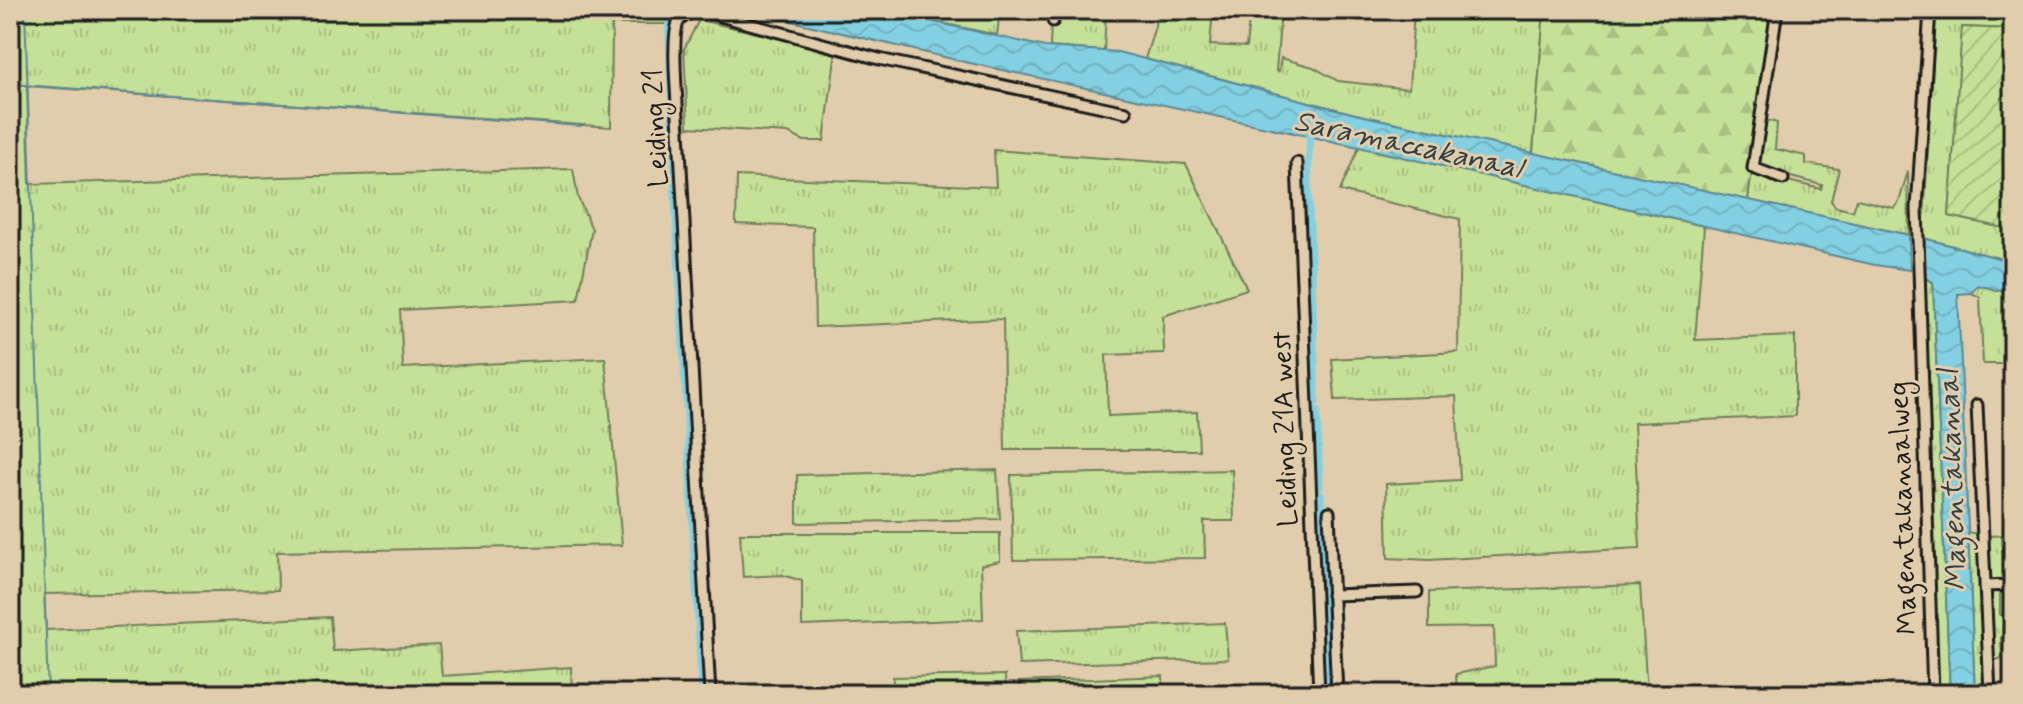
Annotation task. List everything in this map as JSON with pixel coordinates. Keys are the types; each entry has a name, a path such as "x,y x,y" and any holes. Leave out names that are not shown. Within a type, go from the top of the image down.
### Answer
{"street":[{"path":"1777,10 1753,168 1783,179"},
{"name":"Magentakanaalweg","path":"1930,10 1917,208 1933,694"},
{"name":"Leiding 21","path":"710,694 675,51 680,19 692,13 709,13 879,59 1126,112"},
{"name":"Leiding 21A west","path":"1297,163 1319,694"},
{"path":"1977,405 1990,694"},
{"path":"1329,512 1337,694"},
{"path":"1985,586 2013,585"},
{"path":"1332,595 1417,592"}],"green space":[{"path":"10,10 668,10 669,24 612,24 611,127 27,86 30,184 573,169 578,198 592,229 578,300 400,310 403,368 605,358 622,545 277,552 278,590 44,594 46,630 330,617 333,651 439,645 442,676 571,667 572,694 10,694"},
{"path":"882,10 1000,10 997,35"},
{"path":"1056,10 1106,10 1104,51 1050,47 1051,23"},
{"path":"1156,10 1213,10 1210,45 1246,47 1250,10 1281,10 1276,71 1279,71 1281,58 1313,67 1338,81 1409,89 1414,10 1544,10 1533,153 1355,114 1145,59 1155,26"},
{"path":"1544,10 1774,10 1748,200 1533,153"},
{"path":"1936,10 2013,10 2013,29 1963,27 1949,216 2013,230 2013,262 1923,238"},
{"path":"699,20 836,51 824,141 804,141 788,133 688,127 684,49"},
{"path":"1962,27 2013,29 2013,230 1949,216"},
{"path":"1763,119 1777,123 1775,149 1806,156 1806,164 1839,169 1831,201 1836,207 1853,211 1857,199 1894,208 1899,202 1908,171 1909,235 1748,200 1751,172 1821,189 1822,185 1756,168"},
{"path":"1359,147 1704,226 1695,340 1795,336 1795,416 1634,423 1640,548 1429,560 1388,558 1386,484 1460,480 1456,396 1335,400 1332,359 1458,352 1460,219 1340,191"},
{"path":"994,150 1186,164 1247,289 1163,316 1164,353 1106,355 1108,416 1197,412 1199,450 1005,450 1003,319 815,327 813,227 736,224 737,176 996,187"},
{"path":"1923,277 1933,282 1950,694 1938,694"},
{"path":"1978,285 2013,294 2013,364 1983,364 1980,297 1971,293"},
{"path":"997,470 1000,519 797,523 797,475"},
{"path":"1232,470 1234,521 1204,521 1205,558 1013,560 1011,475"},
{"path":"740,533 1000,533 1000,561 981,565 983,619 802,626 802,581 783,575 743,577"},
{"path":"1968,533 1980,533 1987,694 1975,694"},
{"path":"2013,535 2013,583 1988,583 1985,536"},
{"path":"1640,585 1647,694 1457,694 1456,674 1495,666 1494,627 1429,628 1429,592"},
{"path":"1995,588 2012,588 2012,592 2000,593 2000,615 2013,615 2013,638 2001,638 2002,658 1992,661 1989,594"},
{"path":"1225,623 1228,659 1019,665 1016,631"},
{"path":"1005,675 1006,694 893,694 893,677"},
{"path":"1163,676 1163,694 1020,694 1019,682"}],"water":[{"name":"Saramaccakanaal","path":"745,10 882,10 1045,47 1118,52 1355,114 1909,235 1910,270 1875,265 1359,147 965,62"},
{"name":"Magentakanaal","path":"1923,238 2013,262 2013,294 1978,285 1971,293 1958,294 1975,694 1950,694 1933,282 1923,277"}],"waterway":[{"path":"25,10 48,694"},
{"path":"668,10 702,694"},
{"path":"10,84 581,126"},
{"name":"Saramaccakanaal","path":"1310,131 1308,182 1314,332"},
{"path":"1314,337 1316,402"},
{"path":"1317,410 1320,487"},
{"path":"1321,494 1329,694"}]}
